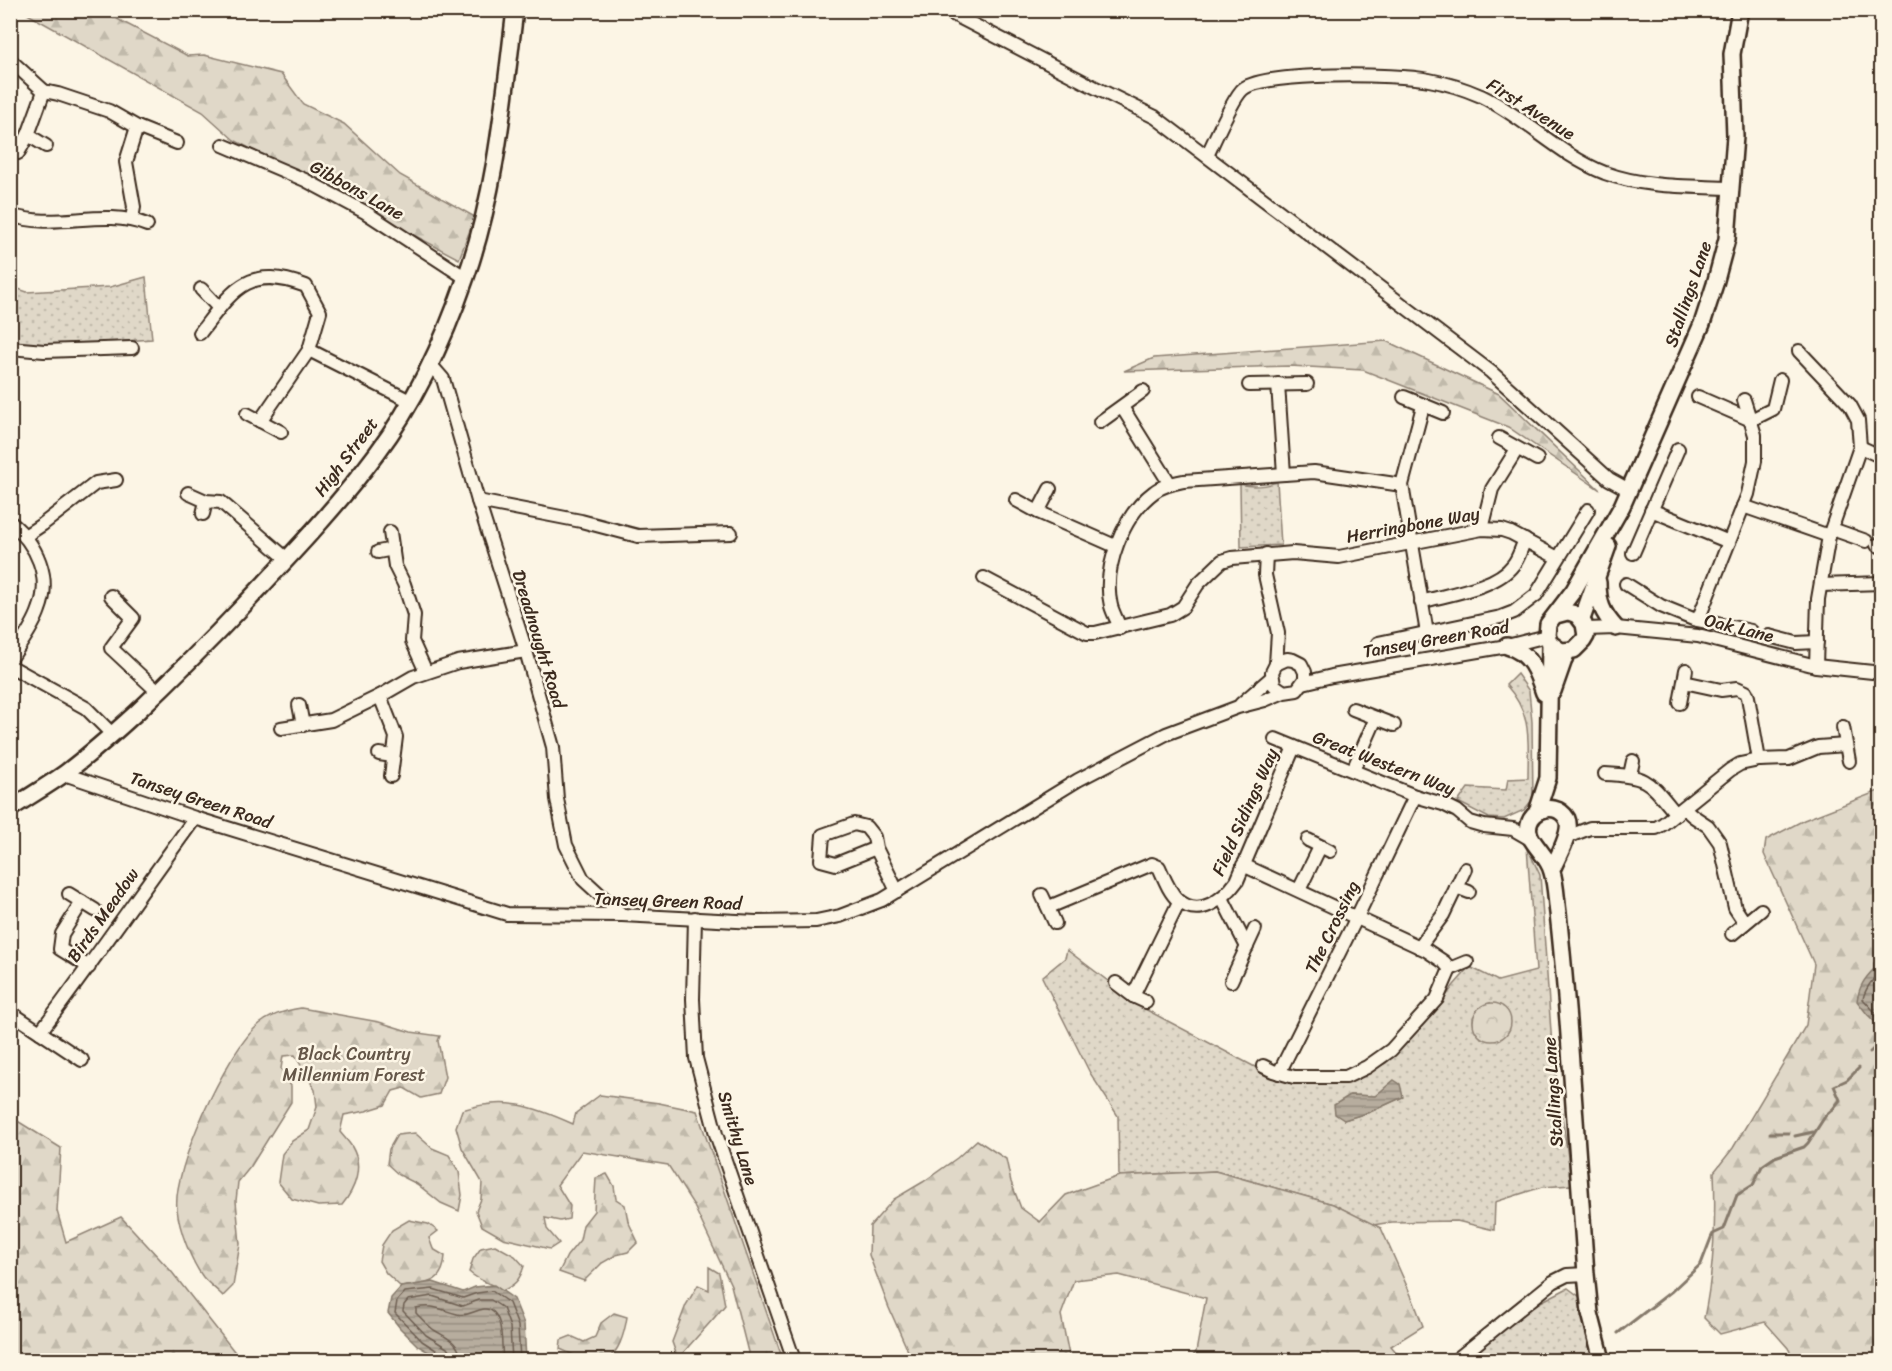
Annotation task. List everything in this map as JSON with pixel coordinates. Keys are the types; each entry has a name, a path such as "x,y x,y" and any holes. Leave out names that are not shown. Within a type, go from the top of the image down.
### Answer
{"main road":[{"name":"High Street","path":"10,809 64,774 112,734 191,661 287,559 352,486 379,451 430,364 473,256 489,199 502,119 515,10"},
{"name":"Stallings Lane","path":"1622,506 1702,324 1727,239 1735,136 1732,54 1740,10"},
{"path":"1549,640 1561,651 1568,651 1579,646 1583,641 1584,624 1598,573 1622,506"},
{"path":"1565,840 1558,846 1544,848 1534,842 1529,833 1529,825 1548,778 1548,624 1575,590 1622,506"},
{"path":"1598,573 1598,599 1607,619 1616,628"},
{"path":"1556,615 1561,612 1572,613 1584,624"},
{"path":"1508,646 1519,649 1528,658 1538,675 1548,705"},
{"path":"1548,705 1568,651"},
{"path":"1548,778 1569,825 1552,870"},
{"path":"1534,815 1545,808 1554,809 1563,815"},
{"name":"Stallings Lane","path":"1534,842 1552,870 1564,963 1586,1275 1590,1312 1602,1360"}],"street":[{"path":"945,10 1155,117 1491,372 1609,479 1629,490"},
{"path":"10,60 44,91 109,111 137,127 177,143"},
{"name":"First Avenue","path":"1206,156 1239,93 1251,84 1290,78 1396,76 1449,85 1480,96 1575,159 1603,172 1645,184 1731,188"},
{"path":"18,153 28,135 44,91"},
{"path":"132,219 134,207 126,162 137,127"},
{"path":"28,135 46,146"},
{"name":"Gibbons Lane","path":"223,145 304,180 365,212 466,278"},
{"path":"10,215 22,219 57,222 96,217 132,219 147,225"},
{"path":"200,333 228,297 243,284 261,279 286,278 306,286 320,312 309,350 260,421"},
{"path":"201,289 219,308"},
{"path":"10,348 44,351 132,348"},
{"path":"309,350 410,401"},
{"path":"1799,351 1850,405 1858,420 1860,447 1831,532 1818,599 1816,666"},
{"name":"Dreadnought Road","path":"430,364 443,379 478,501 526,651 553,747 557,799 566,845 583,879 622,915"},
{"path":"1698,397 1750,420 1773,409 1780,380"},
{"path":"1278,384 1284,474"},
{"path":"1249,385 1307,384"},
{"path":"1100,422 1143,391"},
{"path":"1404,397 1443,413"},
{"path":"1698,620 1748,494 1755,461 1755,435 1744,400"},
{"path":"1423,406 1402,485 1427,633"},
{"path":"1122,407 1170,484"},
{"path":"247,414 280,432"},
{"path":"1499,438 1537,459"},
{"path":"1860,447 1881,457"},
{"path":"1482,529 1492,489 1517,449"},
{"path":"1634,553 1678,449"},
{"path":"1120,628 1111,604 1110,586 1115,546 1126,524 1154,491 1184,481 1314,472 1402,485"},
{"path":"25,536 96,483 116,480"},
{"path":"1038,512 1050,489"},
{"path":"188,493 206,501 221,502 287,559"},
{"path":"1016,500 1115,546"},
{"path":"203,514 206,501"},
{"path":"478,501 581,520 638,536 731,533"},
{"path":"1743,506 1875,545"},
{"path":"1378,643 1501,617 1514,612 1536,595 1588,510"},
{"path":"1651,510 1729,542"},
{"path":"10,522 25,536 39,557 44,576 44,592 39,611 10,660"},
{"name":"Herringbone Way","path":"984,578 1087,633 1095,633 1170,615 1183,607 1198,584 1222,561 1232,558 1293,553 1339,557 1482,529 1502,530 1558,558"},
{"path":"390,532 395,566 404,584 414,615 412,640 426,672"},
{"path":"1421,602 1491,582 1503,576 1516,560 1525,540"},
{"path":"378,552 393,549"},
{"path":"1266,554 1265,575 1278,633 1276,664 1272,677 1277,688 1284,692"},
{"path":"1821,585 1881,583"},
{"path":"1626,584 1661,606 1698,620 1751,631"},
{"path":"111,596 133,618 111,648 158,692"},
{"name":"Oak Lane","path":"1584,624 1698,636 1816,666 1881,673"},
{"path":"1278,633 1305,675 1303,683"},
{"path":"1769,636 1796,643 1817,642"},
{"name":"Tansey Green Road","path":"64,774 195,818 507,914 622,915 756,922 816,921 840,916 882,900 1078,780 1166,734 1238,707 1284,692 1298,690 1303,683 1332,676 1549,640"},
{"path":"281,728 331,720 426,672 458,662 526,651"},
{"name":"Tansey Green Road","path":"1276,664 1287,659 1332,676"},
{"path":"10,666 86,708 112,734"},
{"path":"1680,703 1685,676 1721,690 1737,688 1746,692 1759,760"},
{"name":"Tansey Green Road","path":"1238,707 1272,677"},
{"path":"380,696 396,737 391,776"},
{"path":"299,705 303,725"},
{"path":"1353,709 1394,725"},
{"path":"1353,770 1376,718"},
{"path":"1844,727 1849,761"},
{"name":"Great Western Way","path":"1275,739 1415,796 1432,800 1457,811 1470,822 1513,829"},
{"path":"1565,840 1590,828 1656,828 1740,764 1759,760 1789,759 1818,747 1846,745"},
{"name":"Field Sidings Way","path":"1179,902 1199,909 1222,898 1237,881 1294,747"},
{"path":"379,754 393,756"},
{"path":"1630,775 1633,760"},
{"path":"1605,774 1630,775 1642,779 1680,811 1708,826 1720,843 1735,908 1745,923"},
{"name":"The Crossing","path":"1279,1073 1415,796"},
{"path":"1534,815 1513,829 1534,842"},
{"path":"1563,815 1590,828"},
{"name":"Birds Meadow","path":"40,1032 195,818"},
{"path":"876,848 836,864 821,860 823,835 854,824 866,827 874,837 876,848 897,891"},
{"path":"1299,890 1325,849 1308,840"},
{"path":"1049,907 1152,864 1159,867 1179,902 1133,996"},
{"path":"1244,865 1419,947 1444,962 1450,969"},
{"path":"1419,947 1443,915 1465,869"},
{"path":"1456,887 1469,892"},
{"path":"69,894 95,910"},
{"path":"1042,895 1055,923"},
{"path":"1222,898 1246,947"},
{"path":"82,902 62,934 60,949 89,967"},
{"path":"1732,934 1761,910"},
{"name":"Smithy Lane","path":"695,918 693,1017 696,1059 716,1134 794,1360"},
{"path":"1231,981 1255,929"},
{"path":"1263,1066 1294,1077 1346,1077 1367,1067 1391,1050 1437,999 1450,969 1467,962"},
{"path":"1116,983 1133,996 1146,1002"},
{"path":"10,1012 82,1060"},
{"path":"1456,1360 1553,1282 1567,1275 1586,1275"}],"green space":[{"path":"22,11 102,11 188,56 204,55 281,74 303,104 344,124 400,175 475,217 459,259 234,140 203,112"},
{"path":"146,277 152,339 44,347 11,343 10,286 27,292 110,287"},
{"path":"1386,341 1499,394 1600,490 1508,427 1363,370 1290,366 1124,371 1154,358"},
{"path":"1277,481 1281,545 1241,547 1240,484 1259,486"},
{"path":"1517,674 1529,691 1532,722 1533,799 1524,810 1504,819 1489,818 1458,802 1468,788 1506,790 1508,779 1528,778 1528,740 1525,718 1515,696 1506,685"},
{"path":"1881,790 1881,1360 1795,1360 1788,1348 1765,1322 1720,1334 1704,1318 1714,1245 1714,1172 1733,1148 1806,1025 1814,964 1764,854 1766,840 1804,820"},
{"path":"1527,847 1540,875 1552,1046 1572,1185 1542,1187 1495,1202 1494,1230 1457,1221 1392,1222 1373,1225 1333,1204 1215,1171 1119,1176 1118,1116 1090,1073 1042,977 1065,958 1067,950 1145,1009 1255,1067 1286,1079 1325,1084 1348,1082 1386,1063 1432,1015 1470,967 1498,981 1536,971","holes":["1490,1003 1481,1038 1474,1027 1475,1013","1349,1095 1375,1096 1396,1100 1370,1112 1344,1120"]},
{"path":"1492,1003 1499,1004 1505,1009 1510,1015 1510,1029 1505,1035 1499,1040 1492,1041 1485,1040 1479,1035 1474,1029 1473,1022 1474,1015 1479,1009 1485,1004"},
{"name":"Black Country Millennium Forest","path":"301,1008 379,1022 411,1032 440,1036 438,1041 445,1077 439,1094 421,1098 404,1088 393,1091 385,1105 344,1115 340,1132 356,1155 358,1170 354,1185 342,1205 318,1206 292,1199 278,1182 282,1154 292,1141 309,1130 317,1107 315,1090 295,1055 283,1056 281,1069 291,1086 291,1102 251,1166 238,1182 236,1201 240,1244 233,1286 223,1296 205,1280 190,1254 183,1235 177,1209 183,1168 203,1114 230,1062 244,1041 266,1019"},
{"path":"600,1095 697,1111 783,1360 750,1360 731,1285 693,1204 668,1165 582,1151 557,1185 570,1206 569,1219 560,1221 545,1218 547,1229 559,1243 550,1249 503,1238 482,1226 476,1211 481,1199 482,1182 462,1148 456,1127 462,1110 492,1104 519,1105 545,1112 573,1124 576,1113"},
{"path":"11,1117 61,1148 57,1211 66,1242 121,1217 171,1271 241,1360 11,1360"},
{"name":"Black Country Millennium Forest","path":"415,1133 432,1148 449,1155 459,1172 462,1195 459,1211 441,1203 417,1184 399,1175 387,1164 389,1149 397,1135"},
{"path":"977,1140 1006,1159 1011,1182 1021,1208 1040,1222 1066,1195 1119,1176 1215,1171 1333,1204 1381,1228 1423,1326 1391,1346 1403,1360 1190,1360 1196,1352 1206,1298 1119,1275 1074,1280 1061,1315 1070,1360 912,1360 869,1255 870,1226 894,1199 957,1158"},
{"path":"607,1174 614,1186 616,1199 625,1205 628,1221 638,1242 628,1252 616,1255 602,1263 584,1281 559,1272 567,1256 580,1240 583,1225 594,1211 596,1178"},
{"path":"409,1220 428,1224 438,1231 429,1238 433,1249 445,1256 444,1266 437,1278 432,1281 401,1287 386,1273 379,1261 382,1245 392,1230"},
{"path":"495,1245 515,1256 524,1266 516,1282 502,1291 469,1272 473,1259 481,1248"},
{"path":"709,1267 719,1273 725,1305 678,1359 672,1342 686,1305 698,1285 709,1290"},
{"path":"1568,1288 1580,1297 1593,1358 1589,1360 1467,1360 1527,1309"},
{"path":"614,1313 627,1317 620,1343 608,1358 596,1361 578,1360 574,1355 560,1349 561,1340 571,1336 584,1342 595,1337 601,1323"}],"water":[{"path":"1881,957 1881,1028 1857,1001 1862,984 1874,969 1874,963"},
{"path":"1394,1080 1400,1084 1403,1097 1370,1112 1344,1120 1335,1114 1334,1105 1350,1095 1375,1096"},
{"path":"433,1282 463,1292 475,1287 494,1285 514,1299 524,1324 526,1360 442,1360 418,1346 388,1313 391,1298 401,1287"}],"waterway":[{"path":"1870,1052 1882,1041"},
{"path":"1618,1333 1672,1291 1701,1264 1713,1234 1724,1229 1737,1195 1753,1185 1762,1166 1775,1157 1804,1147 1808,1143 1826,1115 1840,1100 1834,1086 1847,1080 1859,1068"},
{"path":"1795,1136 1813,1132"},
{"path":"1770,1133 1789,1133"}]}
